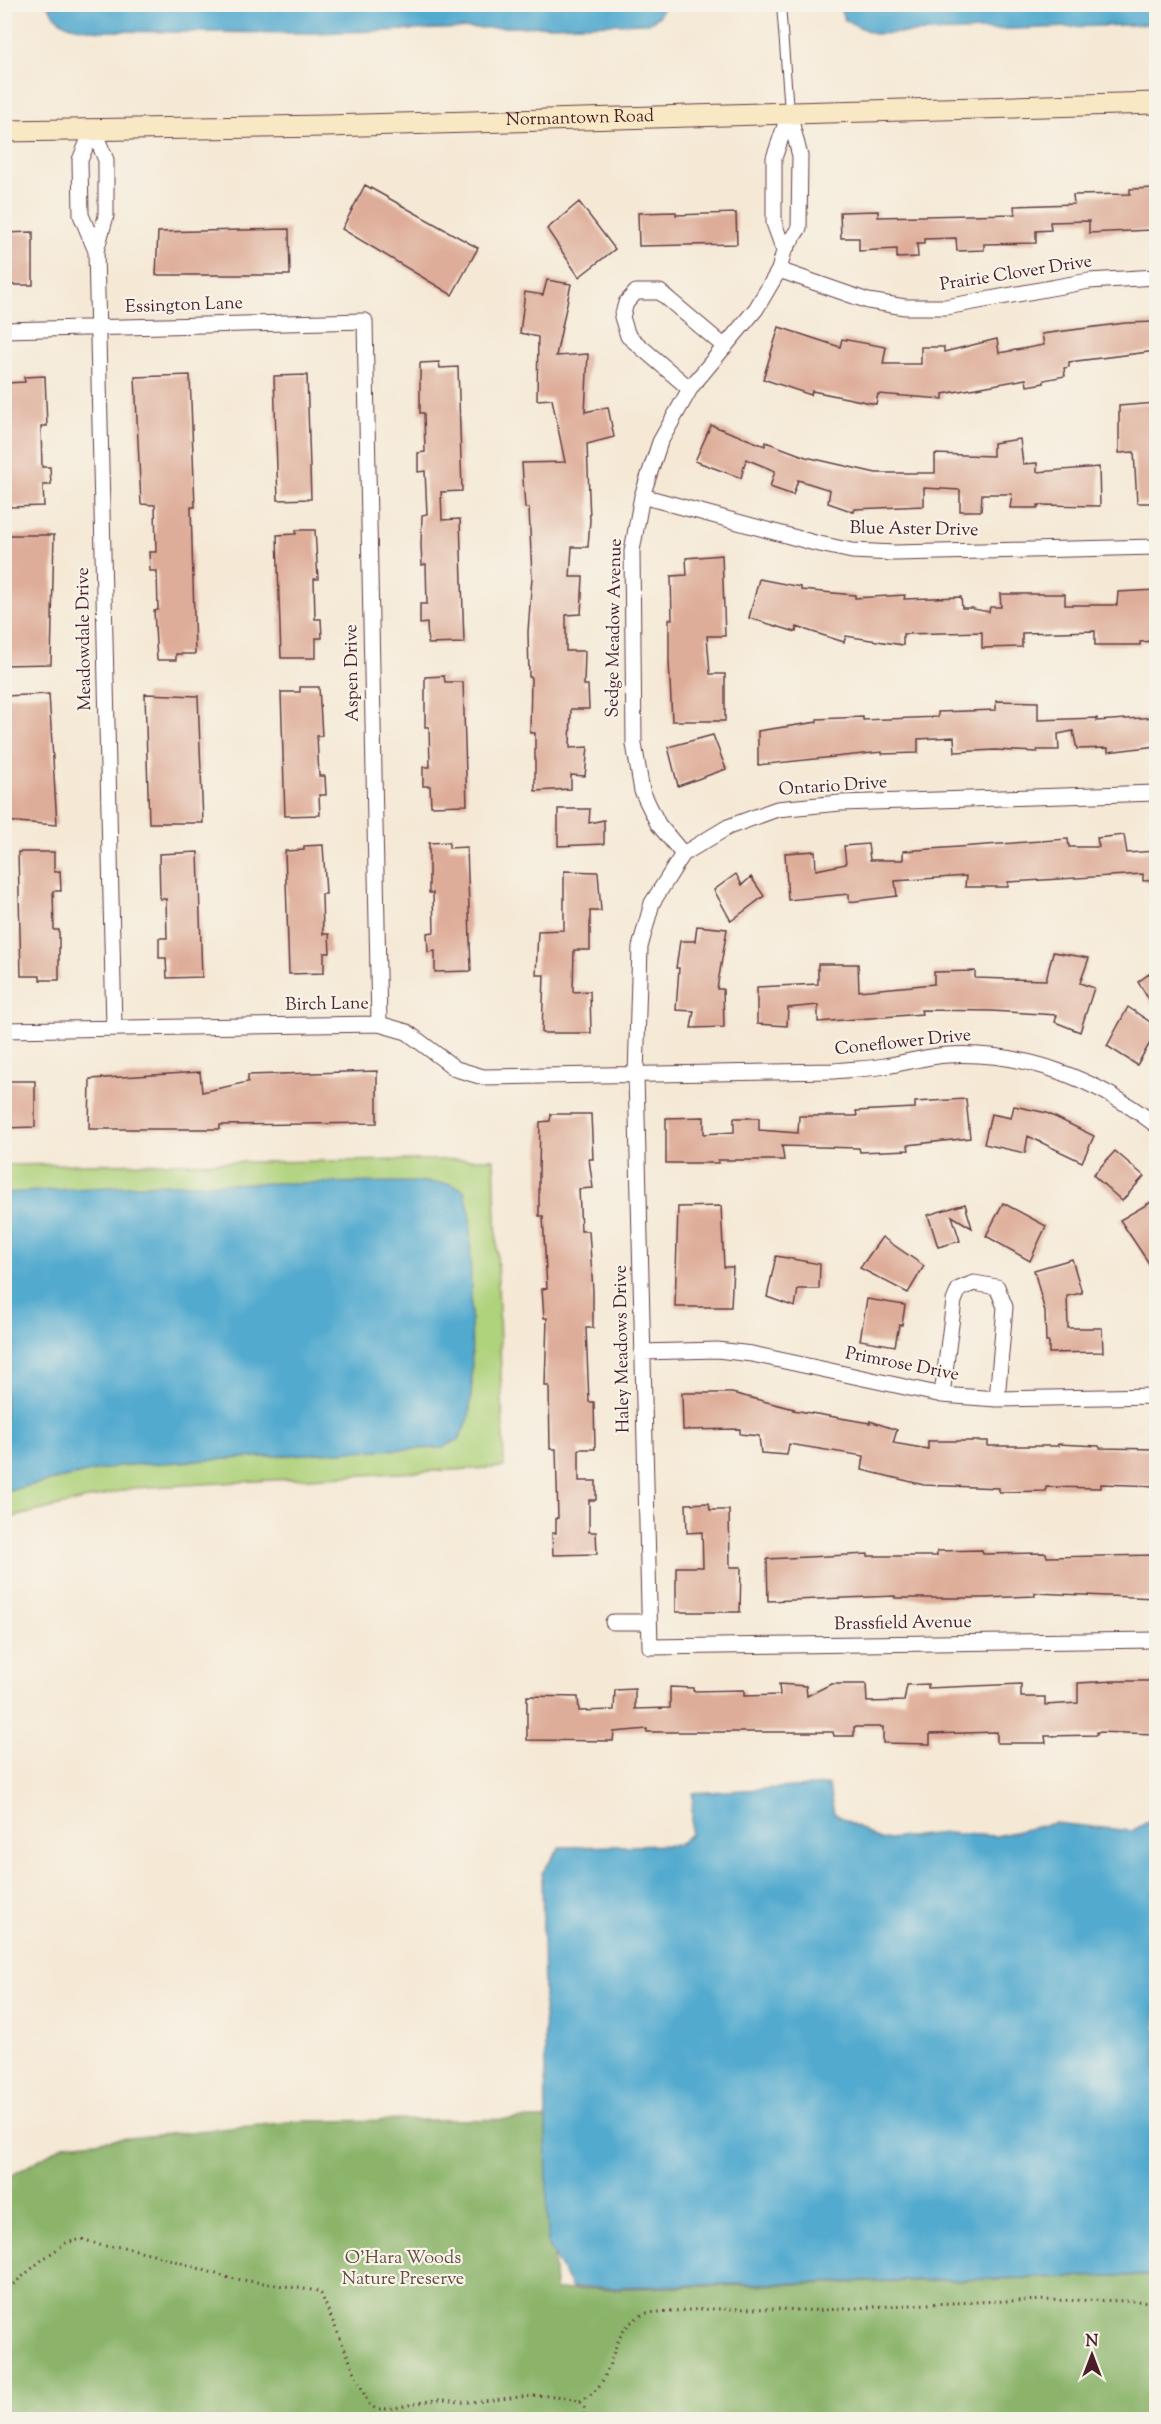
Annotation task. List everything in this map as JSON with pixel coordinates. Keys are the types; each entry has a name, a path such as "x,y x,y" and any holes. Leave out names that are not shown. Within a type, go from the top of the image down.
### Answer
{"street":[{"name":"Normantown Road","path":"4,131 326,126 1156,103"},
{"name":"Sedge Meadow Avenue","path":"683,854 658,824 642,791 634,744 632,551 642,496 660,442 690,389 756,309 779,270 784,250 799,228 800,156 789,114"},
{"path":"784,250 774,224 774,158 789,114"},
{"name":"Meadowdale Drive","path":"93,129 80,160 81,215 96,250"},
{"name":"Meadowdale Drive","path":"93,129 106,160 106,216 96,250 114,1027"},
{"name":"Prairie Clover Drive","path":"779,270 868,301 905,307 946,307 1089,281 1156,277"},
{"path":"690,389 628,336 622,317 626,303 636,292 660,292 724,346"},
{"name":"Essington Lane","path":"4,330 365,321"},
{"name":"Aspen Drive","path":"365,321 379,1024"},
{"name":"Blue Aster Drive","path":"642,496 814,543 852,551 895,553 1156,547"},
{"name":"Ontario Drive","path":"636,1074 640,948 652,903 683,854 728,826 777,809 840,803 1156,793"},
{"name":"Birch Lane","path":"4,1030 379,1024 407,1032 456,1069 483,1077 636,1074"},
{"name":"Coneflower Drive","path":"636,1074 834,1071 881,1067 946,1055 985,1055 1040,1065 1089,1082 1128,1104 1156,1125"},
{"name":"Haley Meadows Drive","path":"636,1074 650,1647"},
{"path":"942,1395 954,1301 959,1289 974,1282 997,1287 1005,1307 997,1399"},
{"name":"Primrose Drive","path":"642,1352 717,1350 752,1354 942,1395 997,1399 1156,1396"},
{"path":"613,1622 649,1622"},
{"name":"Brassfield Avenue","path":"650,1647 1156,1640"}],"lane":[{"path":"781,4 789,114"}],"path":[{"path":"4,2292 66,2243 82,2239 103,2246 123,2247 194,2266 228,2278 318,2291 365,2396 369,2404 376,2409 402,2408 435,2400 468,2402 508,2398 560,2397 580,2401 584,2408 584,2420"},
{"path":"580,2401 599,2385 623,2329 637,2317 647,2313 733,2309 824,2310 1041,2299 1156,2302"}],"green space":[{"path":"494,1159 504,1467 133,1488 5,1519 4,1165"},
{"name":"O'Hara Woods Nature Preserve","path":"546,2119 555,2290 1156,2275 1156,2419 5,2419 4,2180 66,2144 302,2121"}],"water":[{"path":"48,5 664,5 658,17 648,23 310,33 100,31 63,22 52,13"},
{"path":"838,5 1156,5 1156,24 874,34 845,20"},
{"path":"423,1182 451,1184 464,1190 470,1212 472,1384 469,1419 458,1440 442,1448 353,1451 118,1466 5,1491 5,1193 162,1184"},
{"path":"828,1785 834,1813 879,1840 944,1833 996,1836 1054,1823 1132,1831 1156,1817 1156,2275 572,2288 548,2246 542,1873 560,1847 678,1845 691,1834 693,1793"}],"building":[{"path":"365,185 478,248 452,295 342,229"},
{"path":"1156,188 1156,213 1151,213 1151,230 1089,233 1089,221 1050,222 1051,230 1036,231 1036,243 984,244 984,250 957,251 956,238 924,239 924,244 917,244 918,257 897,258 897,249 859,251 859,238 841,238 840,212 878,211 878,217 1015,214 1014,206 1074,204 1073,195 1130,194 1130,189"},
{"path":"579,202 615,249 579,277 547,229"},
{"path":"676,212 676,215 736,213 737,244 639,246 638,213"},
{"path":"289,229 290,275 156,275 158,232"},
{"path":"33,232 33,285 4,285 4,233"},
{"path":"547,280 571,284 556,356 588,354 585,412 608,407 614,437 587,444 590,520 588,547 572,547 570,577 583,577 581,614 566,615 566,651 585,651 584,685 588,685 589,709 571,709 570,748 588,747 585,776 571,775 571,789 535,791 535,733 530,733 531,677 529,677 528,632 532,577 529,508 525,508 522,463 565,462 552,399 537,400 538,337 520,333 525,292 543,295"},
{"path":"1156,322 1156,351 1069,362 1069,367 1064,368 1065,376 1044,380 1044,383 1027,386 1026,379 943,394 943,399 878,394 876,404 812,391 811,395 763,379 779,327 840,347 842,339 886,347 883,364 921,364 921,347 944,347 944,352 997,339 999,353 1044,345 1042,334 1125,323"},
{"path":"439,362 440,368 458,367 462,491 441,492 442,520 460,519 464,643 428,644 427,623 420,624 420,604 427,604 426,564 422,565 421,545 422,515 427,514 425,471 418,472 418,453 425,452 424,413 420,413 420,363"},
{"path":"190,375 195,507 191,507 195,654 176,654 176,660 157,660 154,611 158,610 157,571 150,571 149,552 156,552 155,505 141,504 135,377"},
{"path":"307,375 311,499 278,500 274,376"},
{"path":"45,376 47,426 41,426 42,467 50,467 51,485 43,485 44,506 10,507 6,383 25,382 24,377"},
{"path":"1156,403 1156,503 1137,503 1134,452 1119,453 1119,406"},
{"path":"711,425 765,446 766,442 806,457 876,473 935,473 935,454 993,456 993,443 1020,439 1023,464 1037,463 1037,472 1099,467 1100,506 1038,505 1038,508 1010,508 1012,494 982,494 981,511 960,511 960,490 924,488 924,506 855,509 854,512 828,503 830,490 798,480 793,495 770,487 775,471 746,459 741,478 695,461"},
{"path":"296,530 315,530 318,579 314,579 315,619 321,619 322,638 316,638 316,658 281,658 277,535 296,534"},
{"path":"4,535 54,535 51,664 4,665"},
{"path":"722,555 725,636 707,636 710,674 725,674 725,721 672,721 669,661 669,619 672,619 671,576 687,575 686,558"},
{"path":"759,579 801,587 801,590 855,595 855,598 905,595 904,599 961,597 962,608 989,612 990,607 1001,607 1000,594 1065,594 1065,605 1117,605 1118,592 1156,590 1156,641 1140,642 1140,645 1095,645 1095,631 1022,633 1022,647 982,648 982,632 903,634 903,645 846,636 844,642 797,627 796,632 749,618"},
{"path":"444,676 445,682 463,682 467,805 431,806 430,786 423,786 423,767 430,767 429,727 425,727 425,677"},
{"path":"300,687 319,687 322,736 317,736 319,776 325,776 326,795 319,795 320,815 285,816 281,692 300,692"},
{"path":"49,694 57,825 4,821 4,696"},
{"path":"145,694 198,696 203,823 149,823"},
{"path":"996,701 1038,702 1038,720 1097,718 1097,721 1156,717 1156,746 1108,752 1108,748 1077,749 1073,731 1058,734 1059,750 955,752 954,737 918,739 918,753 882,754 882,752 758,765 758,731 817,722 817,719 938,717 938,712 996,710"},
{"path":"713,735 726,769 678,786 668,747"},
{"path":"558,809 590,809 589,823 604,820 604,844 558,846"},
{"path":"1124,835 1127,853 1156,851 1156,880 1143,881 1143,874 1008,882 1008,887 965,887 966,876 895,881 897,896 849,902 849,894 788,900 785,853 815,851 816,870 846,864 844,846 868,844 870,860 903,860 903,851 1068,839 1069,847 1099,847 1097,838"},
{"path":"449,842 449,848 467,847 471,971 435,972 435,951 428,952 427,933 434,932 433,893 429,893 429,843"},
{"path":"323,845 326,894 322,894 323,934 329,934 330,953 324,953 324,973 289,974 285,851 304,850 304,846"},
{"path":"18,852 54,852 54,872 60,871 61,891 53,891 54,930 59,930 59,980 40,980 40,976 21,976"},
{"path":"198,852 202,977 167,978 166,958 159,958 159,938 167,938 166,899 160,899 159,854"},
{"path":"564,871 598,872 601,911 590,911 590,950 574,950 573,992 590,991 591,1033 542,1033 544,975 536,975 538,931 564,930"},
{"path":"736,874 742,885 751,877 764,896 731,921 714,890"},
{"path":"697,926 727,929 717,989 723,989 724,1027 691,1028 694,1011 676,1010 679,968 676,968 680,941 695,941"},
{"path":"1053,952 1089,958 1080,983 1094,988 1080,1032 1055,1022 1057,1015 991,1011 921,1010 922,1014 818,1022 818,1005 788,1008 787,1026 757,1024 757,987 818,984 818,964 858,964 859,991 934,984 934,972 975,971 975,978 1046,980"},
{"path":"1156,969 1156,1011 1138,982"},
{"path":"1128,1007 1156,1026 1156,1033 1137,1065 1107,1046"},
{"path":"377,1071 377,1123 220,1125 220,1129 89,1129 90,1079 200,1072 202,1092 248,1082 248,1075"},
{"path":"4,1081 35,1081 35,1127 4,1128"},
{"path":"966,1099 970,1138 908,1145 909,1150 860,1152 859,1148 782,1146 784,1160 666,1163 666,1118 704,1117 704,1134 734,1132 734,1118 759,1118 759,1130 798,1133 799,1116 857,1116 856,1111 915,1108 915,1102"},
{"path":"1014,1106 1047,1113 1094,1136 1082,1162 1028,1136 1025,1153 984,1144 991,1114 1011,1118"},
{"path":"551,1114 591,1114 593,1159 589,1159 593,1188 579,1189 581,1231 589,1231 593,1291 593,1328 586,1328 589,1402 594,1402 595,1449 579,1449 579,1481 596,1481 596,1500 589,1500 589,1532 596,1532 597,1554 553,1555 552,1533 556,1533 556,1518 558,1518 556,1449 550,1449 549,1386 545,1386 547,1318 544,1318 542,1289 547,1288 543,1216 539,1216 540,1122 550,1121"},
{"path":"1115,1151 1144,1176 1122,1201 1093,1175"},
{"path":"1156,1199 1156,1274 1120,1220"},
{"path":"1003,1203 1046,1226 1030,1261 986,1236"},
{"path":"965,1204 972,1228 952,1216 960,1241 938,1247 928,1215"},
{"path":"721,1206 724,1267 733,1267 731,1307 675,1307 678,1207"},
{"path":"882,1237 924,1266 908,1293 860,1268"},
{"path":"776,1256 820,1264 819,1289 798,1289 795,1307 767,1297"},
{"path":"1072,1259 1082,1293 1067,1296 1068,1328 1102,1328 1103,1352 1049,1353 1049,1342 1046,1342 1045,1312 1034,1270"},
{"path":"867,1299 905,1305 902,1325 899,1325 895,1346 860,1340"},
{"path":"682,1393 732,1393 793,1410 870,1423 870,1421 897,1430 893,1443 928,1449 928,1441 988,1441 988,1446 1058,1446 1058,1444 1099,1446 1100,1448 1156,1449 1156,1486 1101,1484 1101,1488 1046,1487 1046,1491 999,1492 999,1488 924,1485 862,1470 864,1456 789,1444 787,1455 761,1453 759,1436 740,1434 740,1429 683,1430"},
{"path":"709,1503 710,1510 729,1510 730,1567 741,1567 740,1612 676,1612 676,1567 703,1567 702,1532 687,1533 686,1504"},
{"path":"982,1550 983,1554 1046,1553 1047,1557 1156,1555 1156,1598 1035,1593 1035,1596 983,1598 895,1598 895,1596 768,1601 767,1559 868,1554 868,1556 937,1556 937,1551"},
{"path":"1156,1681 1156,1734 1097,1732 1097,1735 1045,1736 1046,1743 997,1743 997,1732 930,1734 930,1744 883,1743 883,1727 854,1727 854,1736 834,1736 833,1732 647,1732 647,1729 614,1732 613,1741 527,1740 527,1696 578,1697 579,1711 614,1710 615,1690 635,1689 635,1709 670,1708 670,1687 693,1688 693,1691 744,1690 744,1696 780,1695 779,1684 806,1686 807,1696 831,1684 866,1684 867,1702 904,1701 907,1685 928,1684 928,1688 1021,1684 1021,1697 1045,1697 1045,1705 1078,1703 1078,1683"}]}
